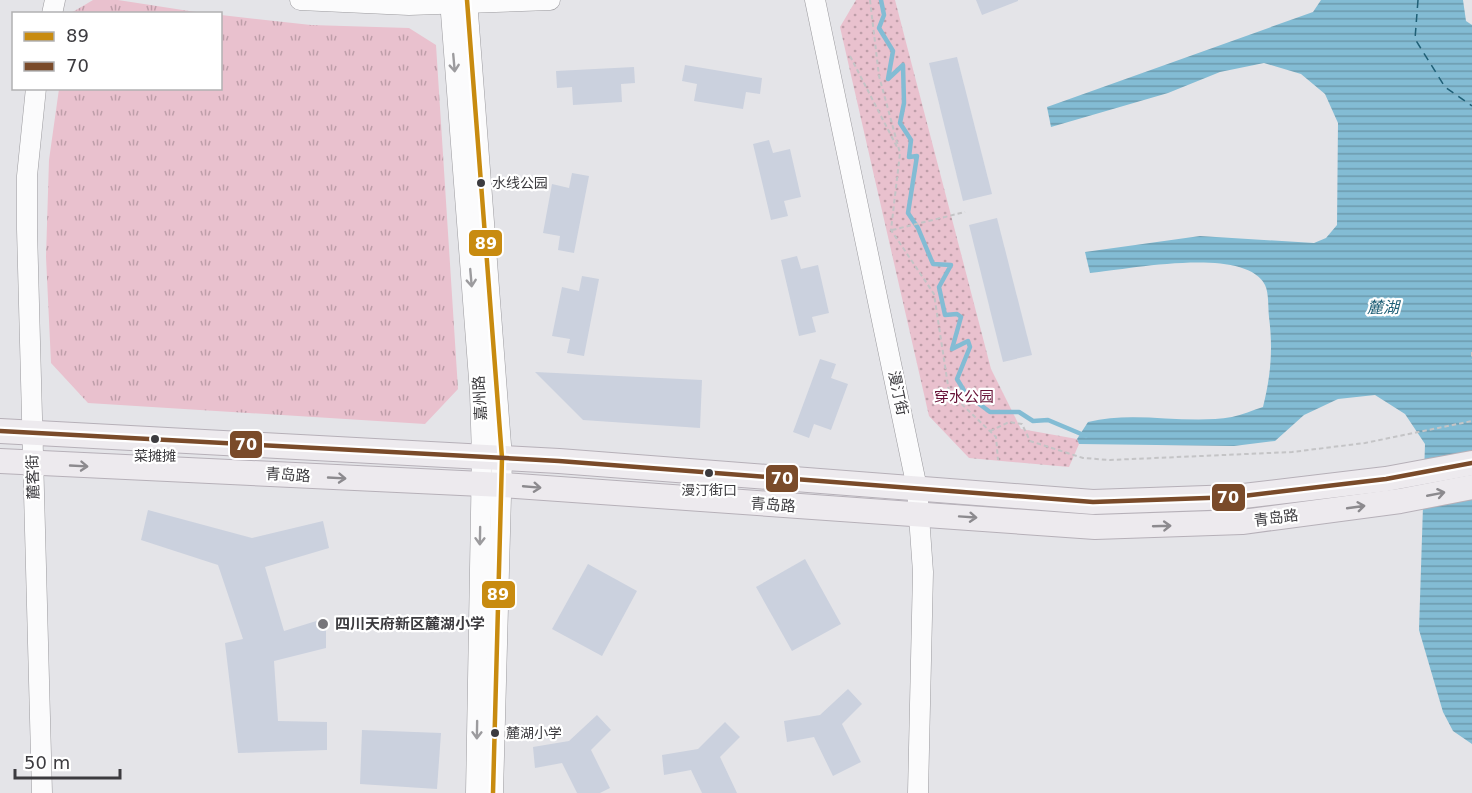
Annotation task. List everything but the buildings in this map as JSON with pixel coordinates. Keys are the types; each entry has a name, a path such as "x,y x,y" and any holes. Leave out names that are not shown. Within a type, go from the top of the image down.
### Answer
{"main road":[{"name":"青岛路","path":"0,431 492,458 1093,502 1235,497 1386,479 1472,463"},
{"name":"青岛路","path":"0,461 492,485 1095,527 1164,527 1242,522 1400,501 1472,487"}],"street":[{"path":"300,0 409,5 550,0"},
{"name":"漫汀街","path":"815,0 921,514 923,572 918,793"},
{"name":"嘉州路","path":"459,2 492,458 493,793"},
{"name":"麓客街","path":"36,90 27,176 31,432 42,793"},
{"name":"嘉州路","path":"476,793 492,485"}],"path":[{"path":"870,0 879,76 900,153 891,230 934,294 949,392 996,437 998,460"},
{"path":"850,56 900,153"},
{"path":"891,230 965,212"},
{"path":"1472,351 1472,360"},
{"path":"990,431 1009,422 1022,424 1030,441 1083,458 1110,460 1256,455 1365,443 1472,421"}],"green space":[{"path":"93,0 118,0 196,12 73,12"},
{"name":"穿水公园","path":"856,0 895,0 991,369 1021,429 1077,439 1079,444 1069,467 969,458 929,416 840,27"},
{"path":"222,15 311,25 409,28 436,45 458,389 425,424 88,403 51,363 46,257 49,160 59,90 222,90"}],"water":[{"name":"麓湖","path":"1321,0 1463,0 1466,21 1472,25 1472,744 1453,731 1443,712 1419,630 1425,444 1405,414 1375,395 1338,399 1304,415 1275,441 1234,446 1079,444 1077,439 1088,422 1124,417 1214,419 1236,416 1263,407 1271,351 1268,296 1265,285 1253,273 1234,266 1184,263 1090,273 1085,252 1200,236 1314,243 1326,238 1337,225 1338,123 1325,94 1301,74 1264,63 1220,72 1168,93 1051,127 1047,107 1313,12"}],"waterway":[{"path":"881,0 884,15 879,28 893,51 888,79 903,65 904,103 900,123 911,140 909,157 917,156 908,213 918,228 933,264 951,265 939,287 945,315 957,314 961,317 952,349 968,341 970,347 957,379 966,394 990,412 1019,412 1033,421 1048,420 1086,436"}],"ferry route":[{"path":"1418,0 1415,39 1445,87 1472,106"}],"transit line":[{"name":"89","path":"467,0 502,458 493,793"},
{"name":"70","path":"0,431 559,461 1093,502 1235,497 1386,479 1472,463"}],"place":[{"name":"水线公园","path":"481,183"},
{"name":"菜摊摊","path":"155,439"},
{"name":"漫汀街口","path":"709,473"},
{"name":"四川天府新区麓湖小学","path":"323,624"},
{"name":"麓湖小学","path":"495,733"}]}
